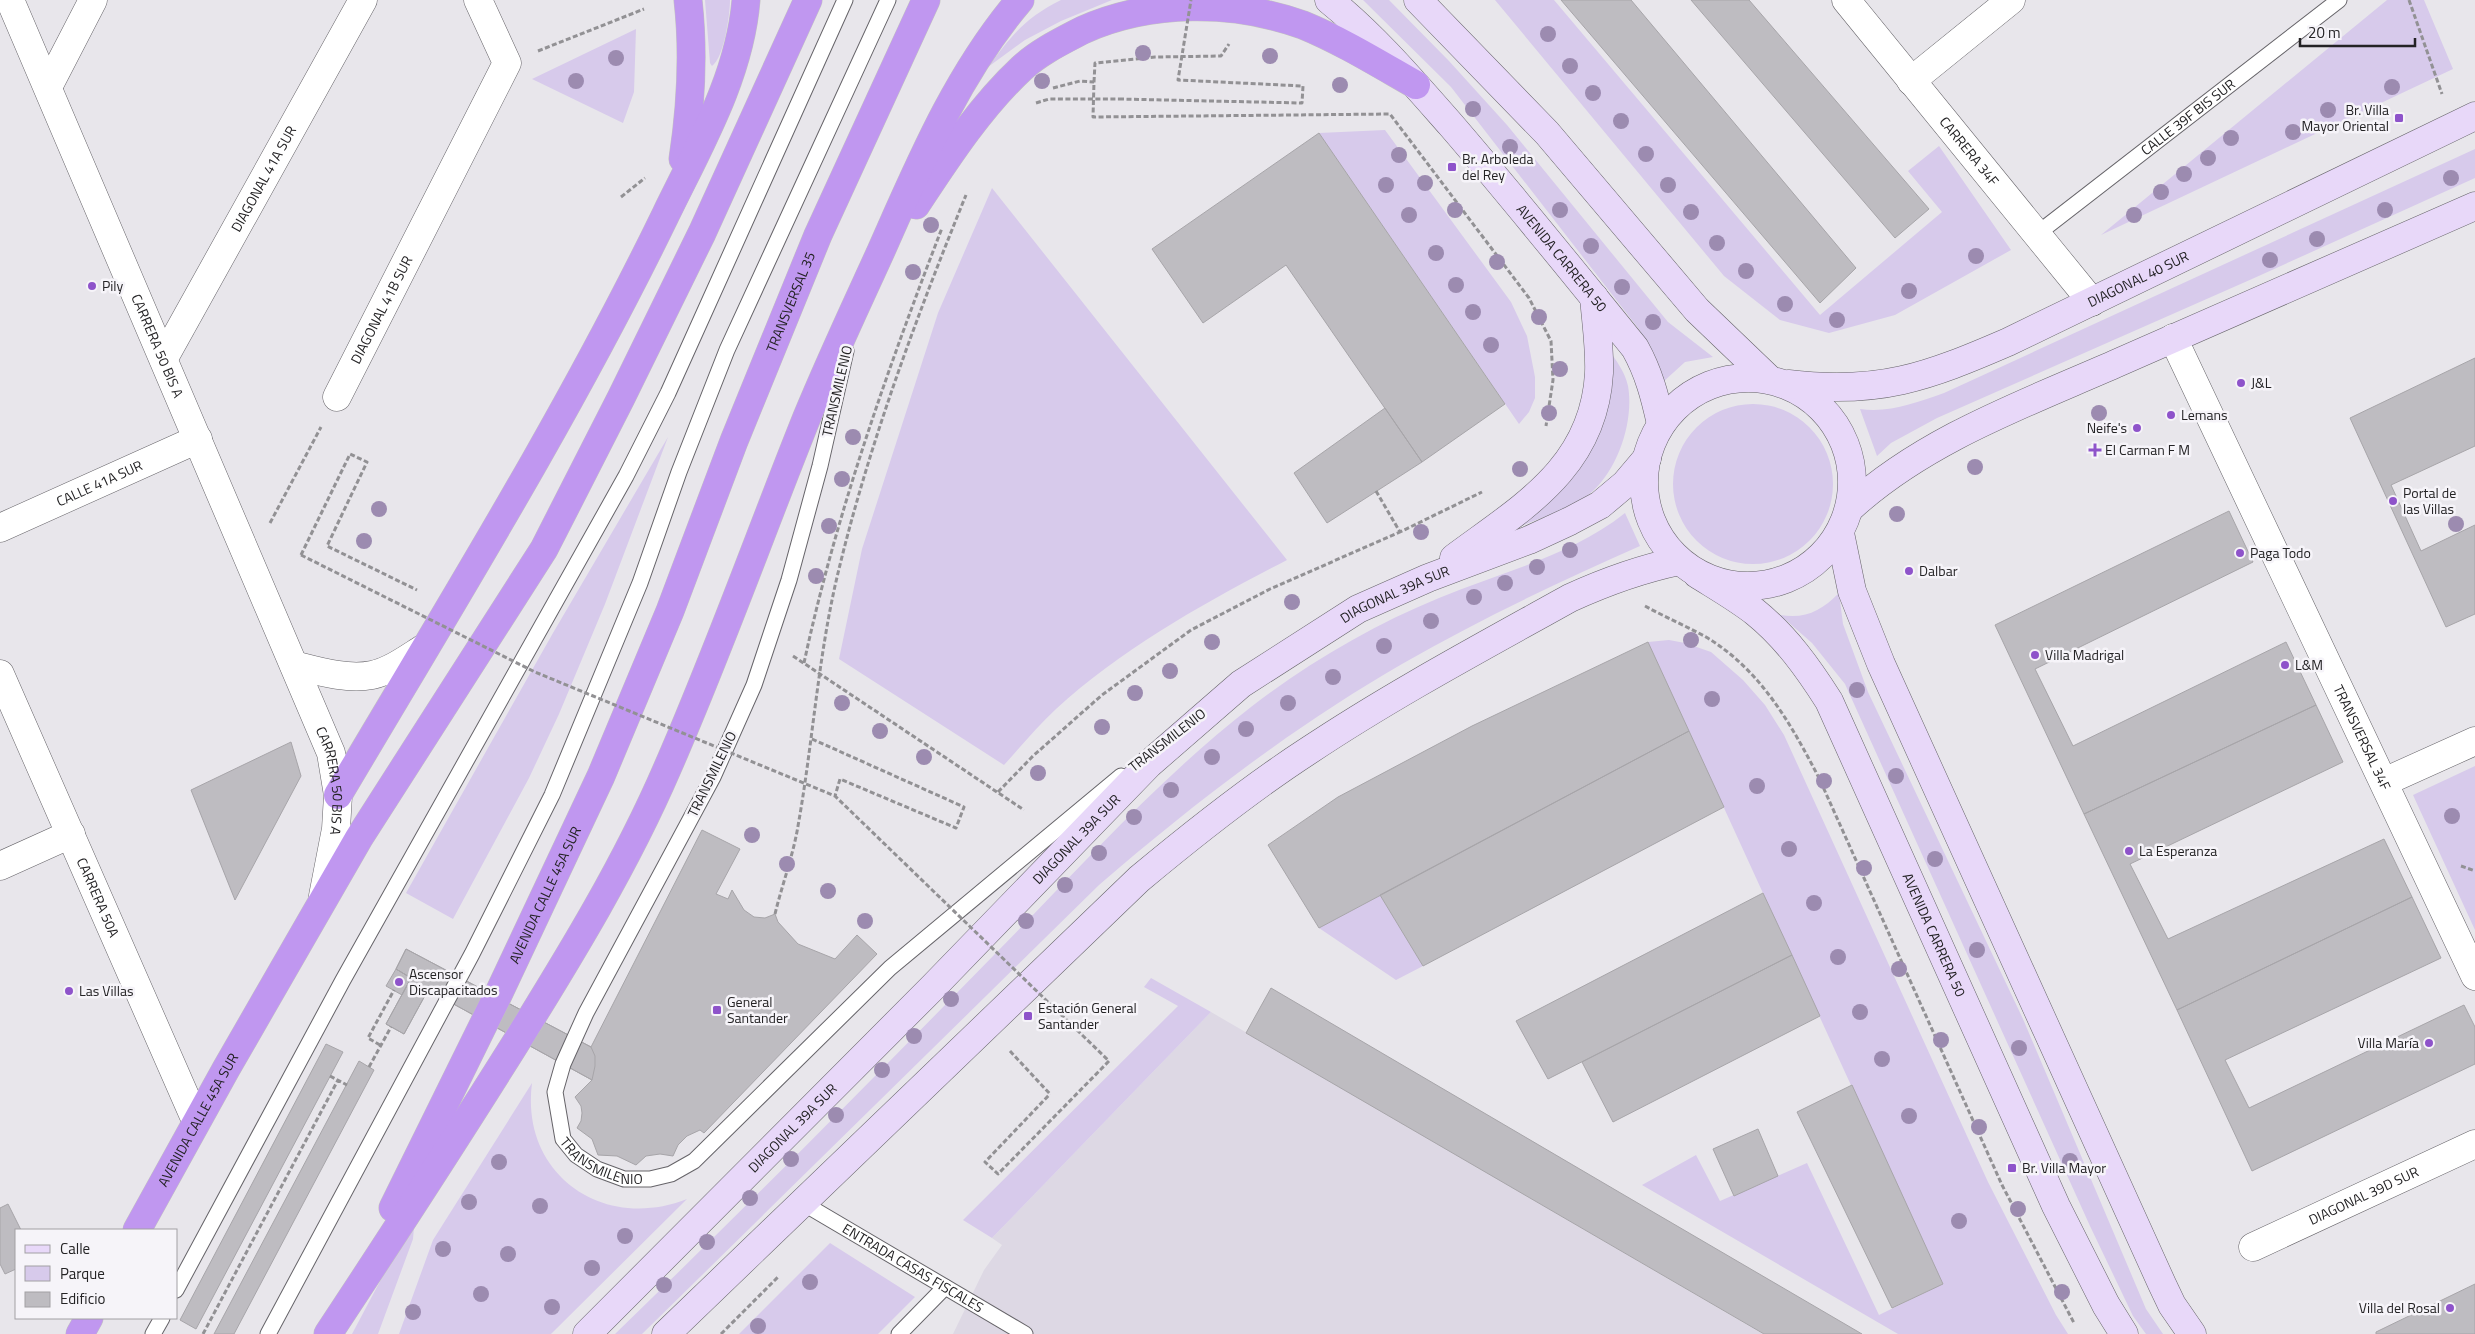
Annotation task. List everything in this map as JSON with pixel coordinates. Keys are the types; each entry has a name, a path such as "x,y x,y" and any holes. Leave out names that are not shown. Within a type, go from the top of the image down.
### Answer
{"highway":[{"path":"680,186 691,105 691,24 688,0"},
{"path":"338,795 540,453 637,274 718,106 734,62 745,18 746,0"},
{"name":"AVENIDA CALLE 45A SUR","path":"138,1229 196,1121 359,838 544,549 702,233 808,0"},
{"name":"TRANSVERSAL 35","path":"670,611 734,441 818,235 926,0"},
{"path":"327,1334 468,1119 549,988 613,877 666,774 722,641 809,414 870,273 946,110 976,57 1020,0"},
{"path":"870,273 932,180 989,104 1023,67 1056,44 1104,20 1154,7 1191,4 1252,10 1302,24 1336,40 1416,85"},
{"name":"AVENIDA CALLE 45A SUR","path":"327,1334 396,1202 497,997 601,776 670,611"}],"main road":[{"name":"AVENIDA CARRERA 50","path":"1328,0 1361,28 1416,85 1505,187 1635,348 1645,367 1661,424"},
{"path":"1418,0 1547,133 1697,310 1779,381 1814,399 1834,421 1848,448 1853,478 1850,508 1840,533 1820,559 1792,577 1760,586 1727,585 1688,567 1660,540 1648,514 1644,486 1647,458"},
{"name":"DIAGONAL 40 SUR","path":"1647,458 1652,440 1661,424 1682,401 1708,385 1738,377 1825,388 1857,387 1899,382 1918,377 2008,342 2464,121"},
{"path":"1850,508 1879,482 1950,440 1997,416 2475,206"},
{"path":"1428,578 1518,512 1551,484 1573,453 1589,421 1596,400 1599,352 1594,297"},
{"name":"DIAGONAL 39A SUR","path":"587,1334 926,994 1148,764 1241,684 1358,609 1428,578 1570,522 1600,504 1625,484 1647,458"},
{"path":"1840,533 1852,591 1881,664 2162,1284 2172,1305 2192,1334"},
{"name":"AVENIDA CARRERA 50","path":"1688,567 1754,612 1783,638 1807,667 1828,701 2056,1206 2106,1306 2124,1334"},
{"path":"666,1334 1139,879 1211,820 1307,751 1398,694 1536,618 1595,587 1644,569 1688,567"}],"street":[{"name":"CARRERA 50 BIS A","path":"10,0 331,753 338,795 336,829 322,903"},
{"path":"48,87 92,0"},
{"name":"DIAGONAL 41A SUR","path":"164,358 363,0"},
{"path":"478,0 507,63"},
{"name":"CARRERA 34F","path":"1846,0 2092,302"},
{"path":"1912,80 2011,0"},
{"name":"DIAGONAL 41B SUR","path":"336,396 507,63"},
{"name":"TRANSVERSAL 34F","path":"2173,338 2475,976"},
{"name":"CALLE 41A SUR","path":"0,528 198,439"},
{"path":"294,665 331,674 371,675 396,666 424,648"},
{"name":"CARRERA 50A","path":"0,674 196,1121"},
{"path":"2384,782 2475,741"},
{"path":"0,866 70,834"},
{"name":"DIAGONAL 39D SUR","path":"2253,1247 2475,1144"}],"lane":[{"path":"178,1286 343,980 580,560 668,393 845,0"},
{"path":"268,1334 472,954 552,795 640,583 679,472 727,350 888,0"},
{"name":"CALLE 39F BIS SUR","path":"2037,234 2339,0"},
{"name":"TRANSMILENIO","path":"858,300 820,466 789,580 754,685 712,777 586,1013 558,1077 555,1092 558,1118 563,1139 576,1155 597,1169 624,1179 650,1179 664,1176 694,1161 890,968 1153,750 1241,684"},
{"name":"ENTRADA CASAS FISCALES","path":"802,1202 1025,1334"},
{"path":"899,1334 945,1287"},
{"path":"153,1334 161,1319"}],"path":[{"path":"1030,106 1049,99 1302,103 1302,86 1178,80 1191,0"},
{"path":"2409,0 2464,121"},
{"path":"507,63 644,9"},
{"path":"1252,10 1221,56 1156,57 1096,63 1093,117 1390,114 1529,298 1551,341 1553,380 1547,424 1543,432"},
{"path":"1044,90 1080,81 1094,82"},
{"path":"775,914 798,829 812,739 819,673 838,574 866,472 919,309 968,191"},
{"path":"804,664 824,580 866,438 883,386 944,223"},
{"path":"247,553 274,518 336,396"},
{"path":"417,590 327,546 367,462 350,454 301,555 535,672 834,796 1109,1061 998,1174 984,1162 1050,1094 1005,1045"},
{"path":"1376,491 1400,532"},
{"path":"998,792 1033,756 1102,694 1191,630 1270,589 1400,532 1484,491"},
{"path":"1643,606 1707,638 1740,662 1766,690 1792,725 1819,778 2002,1185 2076,1327"},
{"path":"789,654 1024,810"},
{"path":"812,739 964,807 956,828 840,779 834,796"},
{"path":"380,1045 368,1038 394,990"},
{"path":"369,1067 390,1027"},
{"path":"330,1076 347,1085"},
{"path":"203,1334 338,1080"}],"shaded area":[{"path":"1211,1012 1763,1334 953,1334 984,1270 1002,1245 992,1238"}],"green space":[{"path":"705,0 730,0 723,46 712,66 710,63"},
{"path":"1061,0 1112,0 1061,21 1025,40 988,67 1020,28"},
{"path":"1363,0 1389,0 1449,61 1507,125 1668,322 1713,357 1685,362 1663,382 1650,346 1638,328 1451,87"},
{"path":"1495,0 1554,0 1820,315 1942,212 1908,171 1939,146 2011,250 1895,315 1829,333 1780,320 1724,276"},
{"path":"2387,0 2424,0 2453,69 2101,235"},
{"path":"636,29 634,92 623,123 532,79"},
{"path":"1385,130 1511,302 1527,336 1535,377 1535,398 1529,412 1519,424 1319,133"},
{"path":"2475,149 2475,178 1937,418 1891,443 1877,456 1860,409 1882,410 1913,404 1944,393"},
{"path":"992,188 1287,560 1196,609 1109,665 1056,709 1004,765 839,659 862,549 938,313"},
{"path":"1608,349 1620,366 1628,386 1629,413 1617,456 1602,481 1593,491 1577,503 1521,526 1560,491 1578,469"},
{"path":"1753,404 1784,410 1804,422 1815,433 1827,453 1833,484 1827,515 1815,535 1804,546 1784,558 1753,564 1722,558 1702,546 1691,535 1679,515 1673,484 1679,453 1691,433 1702,422 1722,410"},
{"path":"668,437 605,604 559,714 529,778 453,919 406,893 553,633"},
{"path":"1625,513 1640,546 1519,602 1402,664 1283,740 1171,825 1099,885 642,1334 615,1334 853,1098 1150,795 1216,735 1295,675 1342,646 1390,620 1439,598 1559,552 1604,528"},
{"path":"1839,593 1843,624 1868,692 2023,1019 2146,1309 2163,1334 2146,1334 2133,1316 2090,1226 1845,684 1812,643 1780,615 1805,615 1826,605"},
{"path":"1669,640 1685,643 1711,652 1743,680 1765,705 1784,735 1988,1182 2056,1315 2068,1334 1898,1334 1642,1185 1696,1155 1720,1201 1807,1163 1879,1315 1942,1284 1648,642"},
{"path":"2475,766 2475,930 2413,795"},
{"path":"1380,895 1423,966 1396,980 1319,928"},
{"path":"1151,978 1211,1012 992,1238 963,1220 1178,1006 1144,987"},
{"path":"532,1083 532,1116 539,1145 554,1169 574,1188 598,1201 626,1208 656,1207 687,1199 551,1334 399,1334 433,1240"},
{"path":"414,1227 413,1239 378,1334 352,1334 386,1270"},
{"path":"830,1243 915,1297 878,1334 739,1334"}],"building":[{"path":"1561,0 1631,0 1856,268 1820,303"},
{"path":"1691,0 1749,0 1929,209 1895,238"},
{"path":"1319,133 1505,404 1422,462 1286,265 1203,323 1152,249"},
{"name":"Portal de las Villas","path":"2475,358 2475,446 2391,485 2421,551 2475,525 2475,614 2446,627 2350,418"},
{"path":"1385,408 1422,462 1327,523 1294,473"},
{"name":"Villa Madrigal","path":"2229,511 2253,562 2035,669 2073,746 2286,642 2316,705 2084,814 1995,625"},
{"path":"1648,642 1689,731 1319,928 1268,845 1338,797 1472,726"},
{"name":"La Esperanza","path":"2316,705 2343,762 2130,864 2168,939 2384,839 2412,897 2177,1010 2084,814"},
{"path":"1689,731 1724,807 1423,966 1380,895"},
{"path":"291,742 301,776 235,900 191,790"},
{"name":"General Santander","path":"702,830 740,849 716,894 728,899 732,890 744,910 754,917 765,918 775,914 778,922 798,944 835,959 857,935 877,954 704,1133 700,1130 687,1136 678,1145 673,1156 660,1154 646,1156 636,1165 617,1156 598,1155 592,1139 577,1128 581,1121 582,1113 581,1106 575,1097 592,1080 428,990 404,1034 386,1024 411,978 396,969 406,949 591,1047"},
{"path":"1763,893 1792,955 1548,1079 1516,1021"},
{"name":"Villa María","path":"2412,897 2441,958 2225,1060 2249,1108 2464,1005 2475,1027 2475,1064 2252,1171 2177,1010"},
{"path":"406,949 591,1047 595,1056 592,1080 428,990 404,1034 386,1024 411,978 396,969"},
{"path":"1792,955 1820,1016 1613,1122 1582,1062"},
{"name":"Ascensor Discapacitados","path":"396,969 411,978 402,995 386,986"},
{"path":"1271,988 1862,1334 1764,1334 1246,1033"},
{"path":"326,1044 343,1052 196,1329 180,1320"},
{"path":"359,1061 374,1070 234,1334 214,1334"},
{"path":"1852,1085 1943,1284 1892,1308 1797,1112"},
{"path":"1758,1129 1778,1176 1734,1196 1713,1149"},
{"path":"8,1204 20,1229 15,1229 15,1269 5,1274 0,1264 0,1208"},
{"name":"Villa del Rosal","path":"2475,1284 2475,1334 2376,1334 2376,1332"}],"place":[{"name":"Br. Villa Mayor Oriental","path":"2399,118"},
{"name":"Br. Arboleda del Rey","path":"1452,167"},
{"name":"Pily","path":"92,286"},
{"name":"J&L","path":"2241,383"},
{"name":"Lemans","path":"2171,415"},
{"name":"Neife's","path":"2137,428"},
{"name":"El Carman F M","path":"2095,450"},
{"name":"Portal de las Villas","path":"2393,501"},
{"name":"Paga Todo","path":"2240,553"},
{"name":"Dalbar","path":"1909,571"},
{"name":"Villa Madrigal","path":"2035,655"},
{"name":"L&M","path":"2285,665"},
{"name":"La Esperanza","path":"2129,851"},
{"name":"Ascensor Discapacitados","path":"399,982"},
{"name":"Las Villas","path":"69,991"},
{"name":"General Santander","path":"717,1010"},
{"name":"Estación General Santander","path":"1028,1016"},
{"name":"Villa María","path":"2429,1043"},
{"name":"Br. Villa Mayor","path":"2012,1168"},
{"name":"Villa del Rosal","path":"2450,1308"}]}
